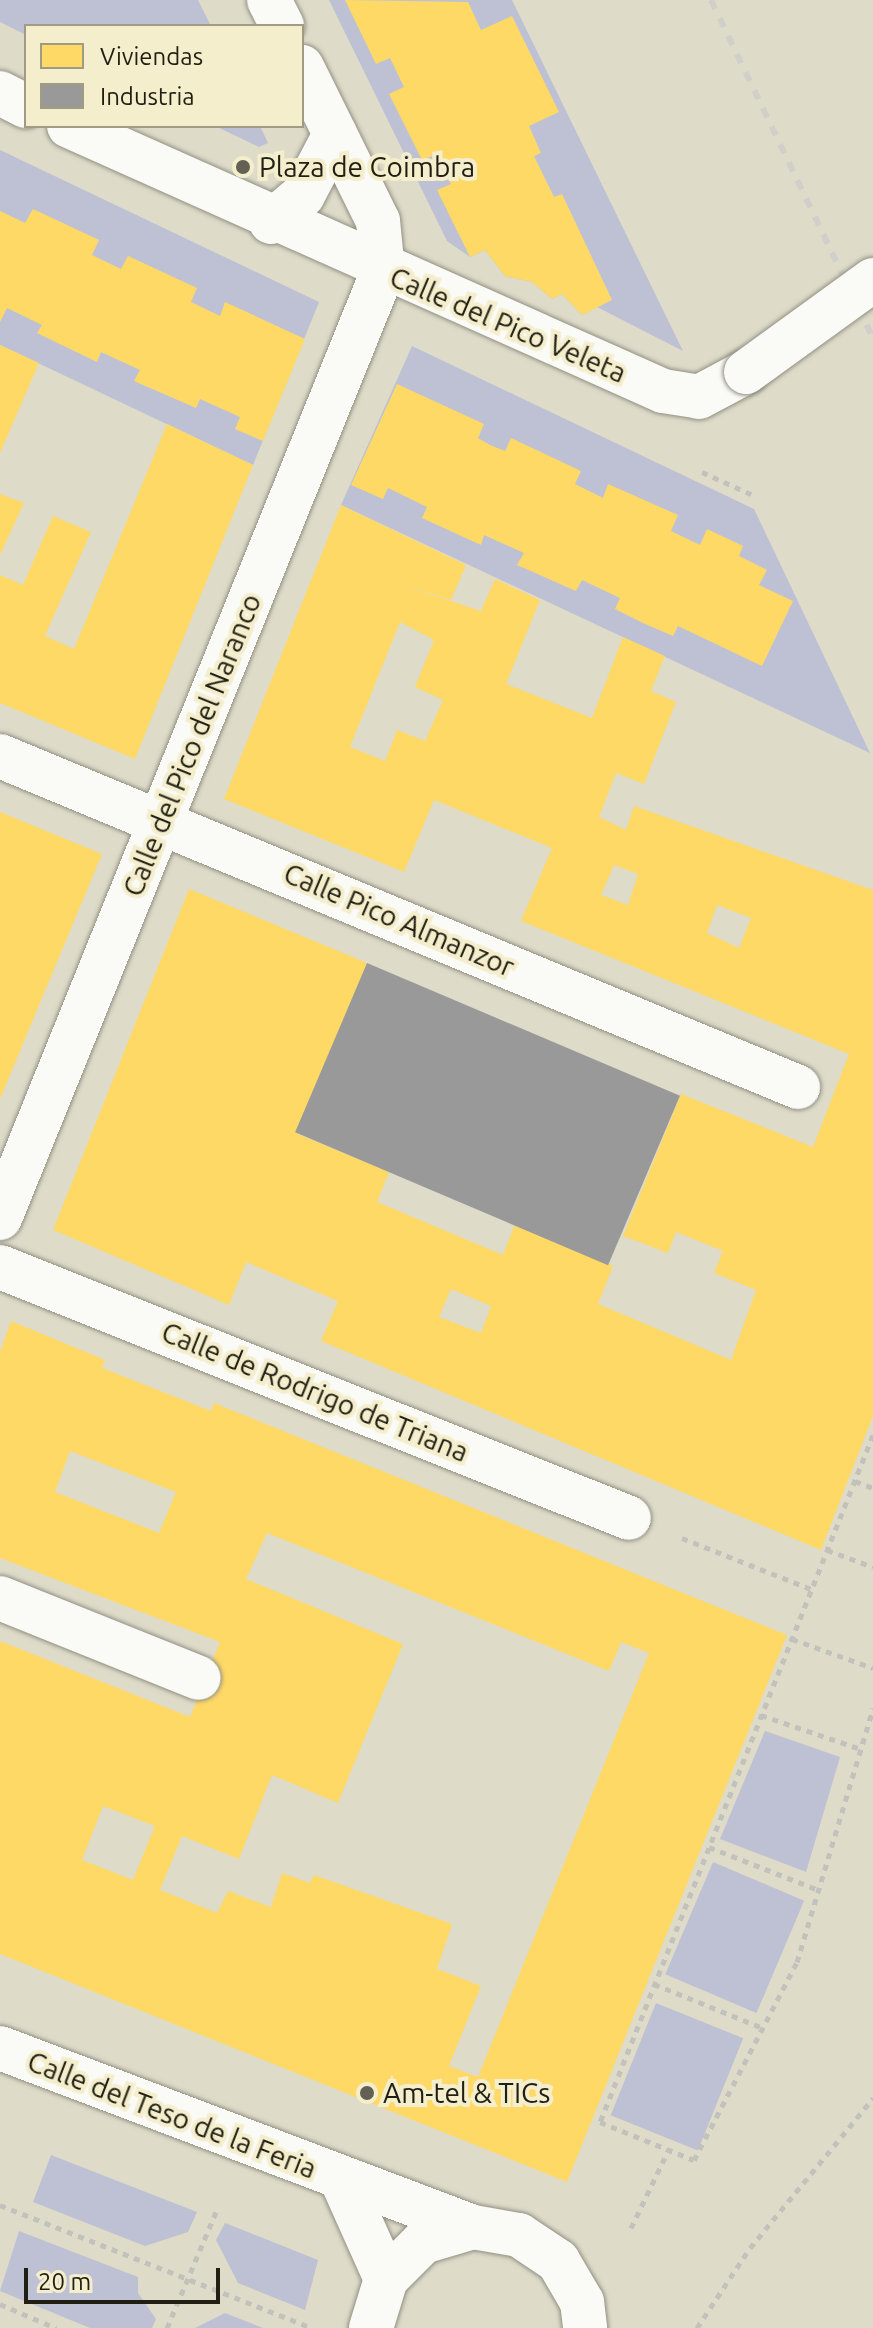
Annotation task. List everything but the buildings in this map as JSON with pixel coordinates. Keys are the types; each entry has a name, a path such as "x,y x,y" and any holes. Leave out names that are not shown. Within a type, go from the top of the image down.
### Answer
{"street":[{"path":"269,0 281,24"},
{"path":"304,71 378,221 383,271"},
{"path":"0,93 24,105"},
{"name":"Calle del Pico Veleta","path":"73,128 271,222 663,391 699,397 746,372 873,280"},
{"path":"271,222 303,195 335,134"},
{"name":"Calle del Pico del Naranco","path":"0,1218 383,271"},
{"name":"Calle Pico Almanzor","path":"0,756 161,820 798,1087"},
{"name":"Calle de Rodrigo de Triana","path":"0,1267 647,1524"},
{"path":"0,1598 199,1678"},
{"name":"Calle del Teso de la Feria","path":"0,2048 343,2183 473,2227 519,2235 558,2261 582,2302 585,2328"},
{"name":"Calle del Teso de la Feria","path":"343,2183 386,2279"},
{"name":"Calle del Teso de la Feria","path":"371,2328 386,2279 423,2242 473,2227"}],"path":[{"path":"702,472 753,495"},
{"path":"873,1435 600,2122 694,2160 797,1962 873,1708"},
{"path":"855,1481 873,1488"},
{"path":"647,1524 811,1589"},
{"path":"827,1550 873,1567"},
{"path":"792,1639 873,1668"},
{"path":"761,1715 861,1749"},
{"path":"709,1847 819,1890"},
{"path":"654,1984 763,2028"},
{"path":"705,2328 750,2248 873,2098"},
{"path":"631,2228 669,2149"},
{"path":"0,2205 312,2328"},
{"path":"167,2328 218,2207"},
{"path":"0,2304 56,2328"},
{"path":"697,2328 709,2318"}],"shaded area":[{"path":"0,0 198,0 210,24 24,24 24,34 0,22"},
{"path":"329,0 512,0 683,351 597,307 582,315 562,294 552,299 532,282 505,276 485,250 470,257 447,241"},
{"path":"219,128 261,128 268,143 259,147"},
{"path":"0,150 319,302 253,465 0,345"},
{"path":"412,346 754,509 870,753 341,505"},
{"path":"765,1731 840,1757 806,1872 720,1839"},
{"path":"713,1862 804,1901 756,2013 665,1974"},
{"path":"656,2003 743,2038 698,2150 611,2115"},
{"path":"51,2155 197,2212 188,2232 145,2246 33,2202"},
{"path":"225,2223 318,2260 305,2310 238,2283 216,2240"},
{"path":"19,2231 138,2277 138,2293 156,2319 152,2328 90,2328 0,2291"},
{"path":"225,2313 263,2328 195,2328"}],"railway":[{"path":"711,0 873,338"}],"place":[{"name":"Plaza de Coimbra","path":"243,167"},
{"name":"Am-tel & TICs","path":"367,2093"}]}
